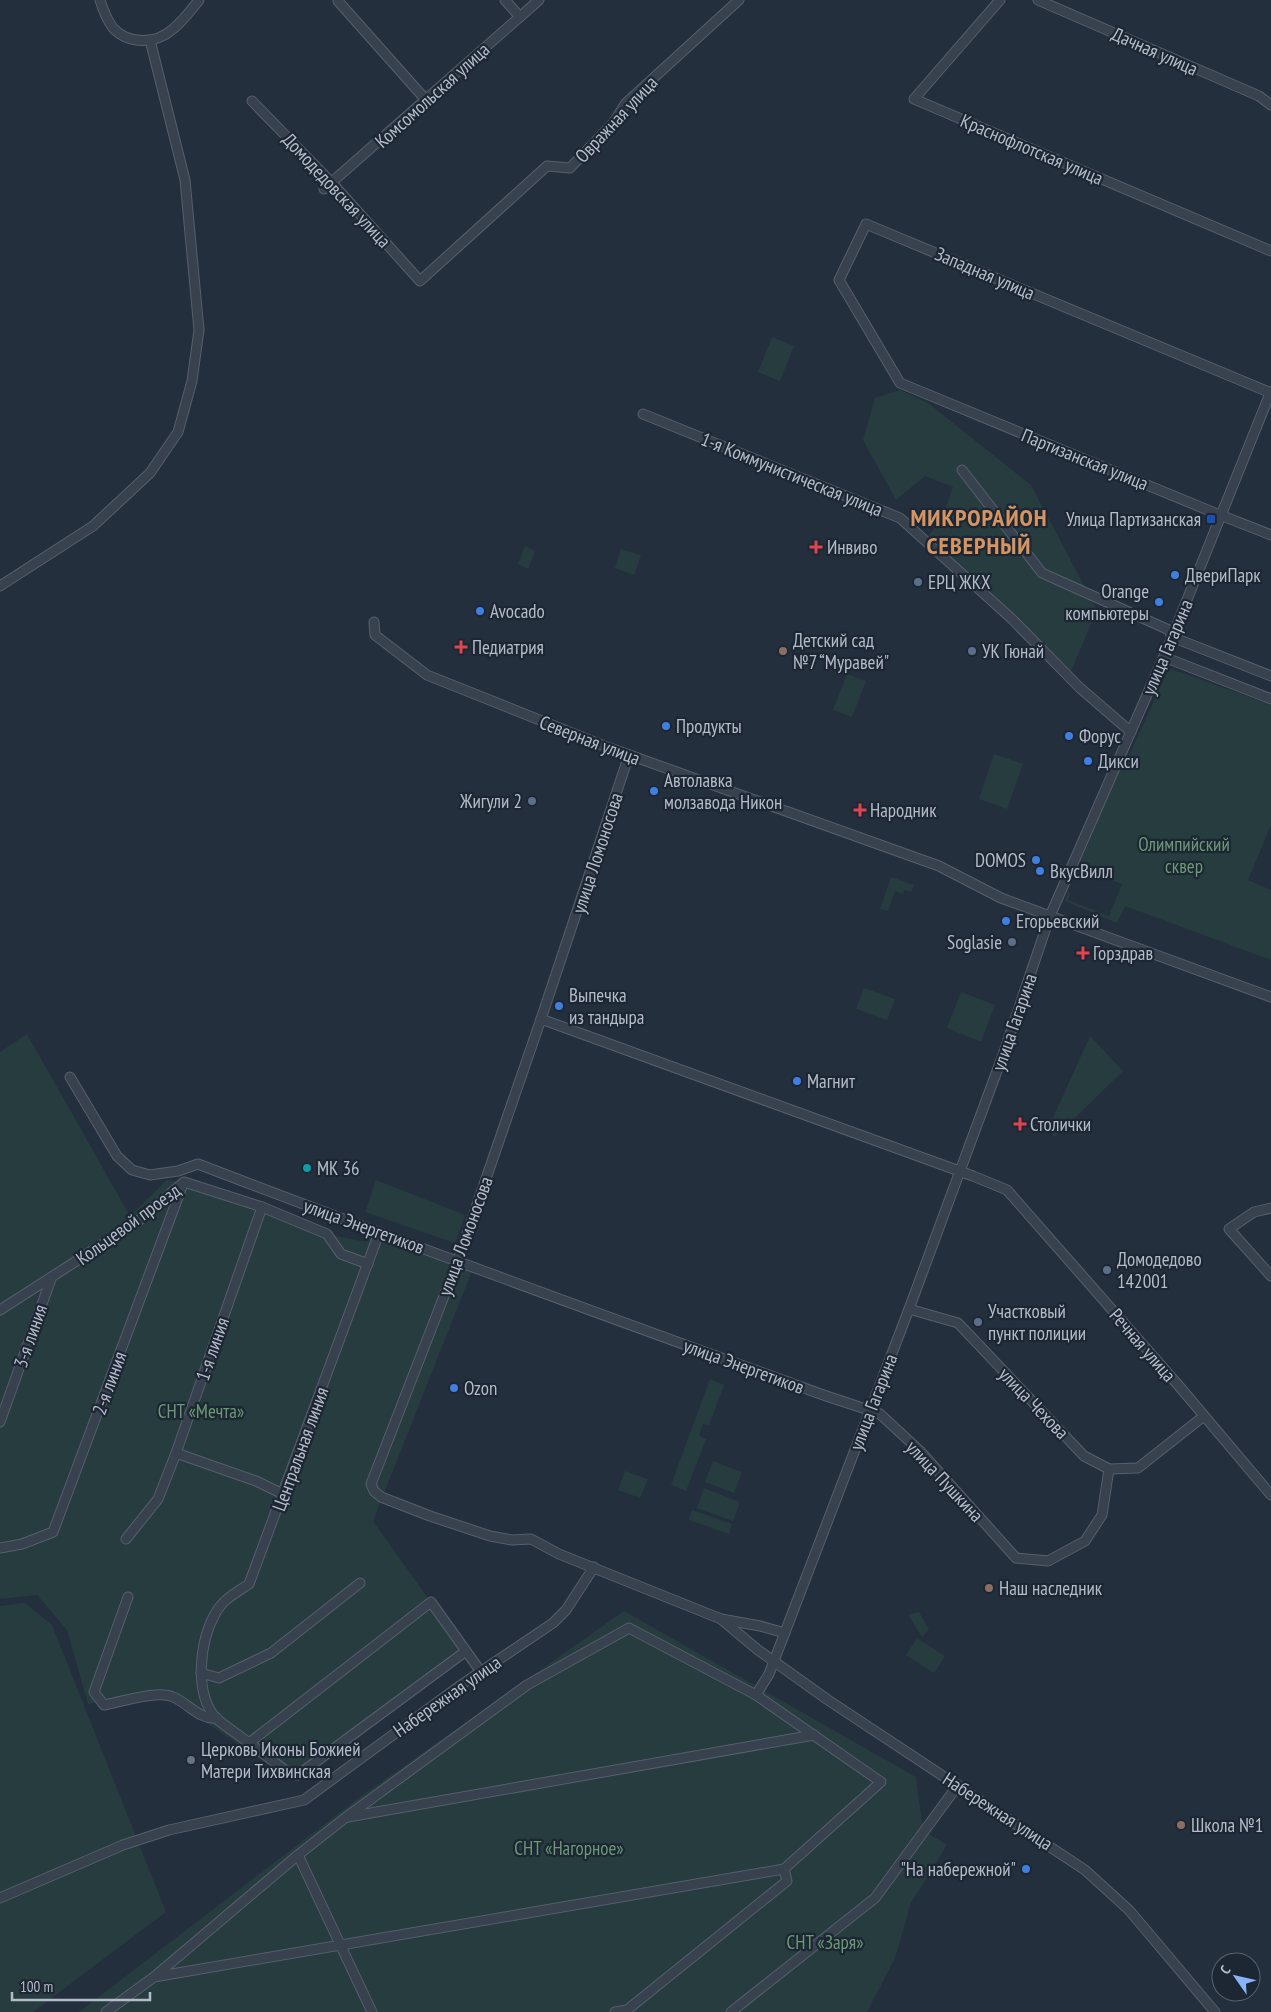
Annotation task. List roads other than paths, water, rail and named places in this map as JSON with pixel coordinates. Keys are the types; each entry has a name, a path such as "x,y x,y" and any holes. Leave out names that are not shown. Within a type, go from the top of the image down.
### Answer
{"street":[{"path":"100,0 109,21 118,32 133,39 150,40 162,37 174,29 199,0"},
{"path":"505,0 520,17"},
{"name":"Комсомольская улица","path":"328,186 539,0"},
{"name":"Овражная улица","path":"420,281 547,166 570,168 614,122 626,103 739,0"},
{"name":"Краснофлотская улица","path":"1000,0 914,99 1271,252"},
{"name":"Дачная улица","path":"1038,0 1259,96 1271,105"},
{"path":"338,1 426,100"},
{"path":"0,586 93,526 150,473 178,432 192,381 199,330 185,180 150,40"},
{"name":"Домодедовская улица","path":"252,101 328,186 420,281"},
{"name":"Западная улица","path":"900,383 839,280 866,224 1271,392"},
{"name":"Партизанская улица","path":"900,383 1221,516 1271,534"},
{"name":"улица Гагарина","path":"756,1695 768,1674 785,1633 909,1309 1004,1052 1050,916 1164,657 1271,392"},
{"name":"1-я Коммунистическая улица","path":"644,414 900,518 1012,618 1080,688 1131,732"},
{"path":"962,470 1042,573 1169,630 1172,637 1271,676"},
{"name":"Северная улица","path":"374,622 375,634 427,675 629,754 939,866 1001,898 1271,997"},
{"path":"1164,657 1271,699"},
{"name":"улица Ломоносова","path":"594,1567 560,1554 531,1539 512,1540 490,1536 430,1516 382,1497 374,1491 371,1484 458,1260 629,754"},
{"name":"Речная улица","path":"541,1019 1007,1190 1271,1495"},
{"name":"улица Энергетиков","path":"70,1077 117,1156 132,1170 150,1175 178,1171 198,1164 379,1233 870,1410"},
{"name":"Кольцевой проезд","path":"0,1310 137,1222 184,1182 262,1207 327,1234 341,1254 368,1264"},
{"name":"2-я линия","path":"0,1548 22,1544 53,1532 184,1182"},
{"name":"1-я линия","path":"126,1539 158,1500 262,1207"},
{"path":"1271,1208 1254,1212 1229,1229 1271,1276"},
{"name":"Центральная линия","path":"200,1673 203,1651 215,1613 228,1598 249,1584 379,1233"},
{"name":"3-я линия","path":"0,1422 51,1279"},
{"name":"улица Чехова","path":"909,1309 958,1323 1084,1456 1109,1469"},
{"name":"улица Пушкина","path":"870,1410 880,1414 920,1451 1016,1558 1048,1561 1085,1541 1102,1515 1109,1469"},
{"path":"1109,1469 1138,1468 1204,1416"},
{"path":"176,1453 256,1481 283,1494"},
{"name":"Набережная улица","path":"0,1898 123,1845 150,1836 169,1830 304,1800 560,1617 594,1567 721,1619 785,1633"},
{"path":"360,1583 271,1653 220,1678 200,1673 207,1705 217,1718 290,1774 298,1775 466,1651"},
{"path":"128,1597 94,1692 104,1705 155,1695 172,1696 209,1719 217,1718"},
{"path":"249,1742 431,1602 481,1672"},
{"name":"Набережная улица","path":"721,1619 751,1644 836,1706 1080,1866 1104,1886 1137,1919 1215,2012"},
{"path":"751,1644 751,1632 760,1626"},
{"path":"106,2012 154,1977 298,1855 345,1818 527,1685 629,1628 756,1695 881,1782 784,1869 154,1977"},
{"path":"345,1818 814,1735"},
{"path":"730,2012 875,1898 958,1786"},
{"path":"298,1855 372,2012"},
{"path":"615,2012 627,2010 787,1881 784,1869"}],"place":[{"name":"Улица Партизанская","path":"1211,519"},
{"name":"Инвиво","path":"816,547"},
{"name":"ДвериПарк","path":"1175,575"},
{"name":"ЕРЦ ЖКХ","path":"918,582"},
{"name":"Orange компьютеры","path":"1159,602"},
{"name":"Avocado","path":"480,611"},
{"name":"Педиатрия","path":"461,647"},
{"name":"Детский сад №7 “Муравей\"","path":"783,651"},
{"name":"УК Гюнай","path":"972,651"},
{"name":"Продукты","path":"666,726"},
{"name":"Форус","path":"1069,736"},
{"name":"Дикси","path":"1088,761"},
{"name":"Автолавка молзавода Никон","path":"654,791"},
{"name":"Жигули 2","path":"532,801"},
{"name":"Народник","path":"860,810"},
{"name":"DOMOS","path":"1036,860"},
{"name":"ВкусВилл","path":"1040,871"},
{"name":"Егорьевский","path":"1006,921"},
{"name":"Soglasie","path":"1012,942"},
{"name":"Горздрав","path":"1083,953"},
{"name":"Выпечка из тандыра","path":"559,1006"},
{"name":"Магнит","path":"797,1081"},
{"name":"Столички","path":"1020,1124"},
{"name":"МК 36","path":"307,1168"},
{"name":"Домодедово 142001","path":"1107,1270"},
{"name":"Участковый пункт полиции","path":"978,1322"},
{"name":"Ozon","path":"454,1388"},
{"name":"Наш наследник","path":"989,1588"},
{"name":"Церковь Иконы Божией Матери Тихвинская","path":"191,1760"},
{"name":"Школа №1","path":"1181,1825"},
{"name":"\"На набережной\"","path":"1026,1869"}],"district":[{"name":"МИКРОРАЙОН СЕВЕРНЫЙ","path":"979,532"}],"park label":[{"name":"Олимпийский сквер","path":"1184,855"},
{"name":"СНТ «Мечта»","path":"201,1411"},
{"name":"СНТ «Нагорное»","path":"569,1848"},
{"name":"СНТ «Заря»","path":"825,1942"}]}
